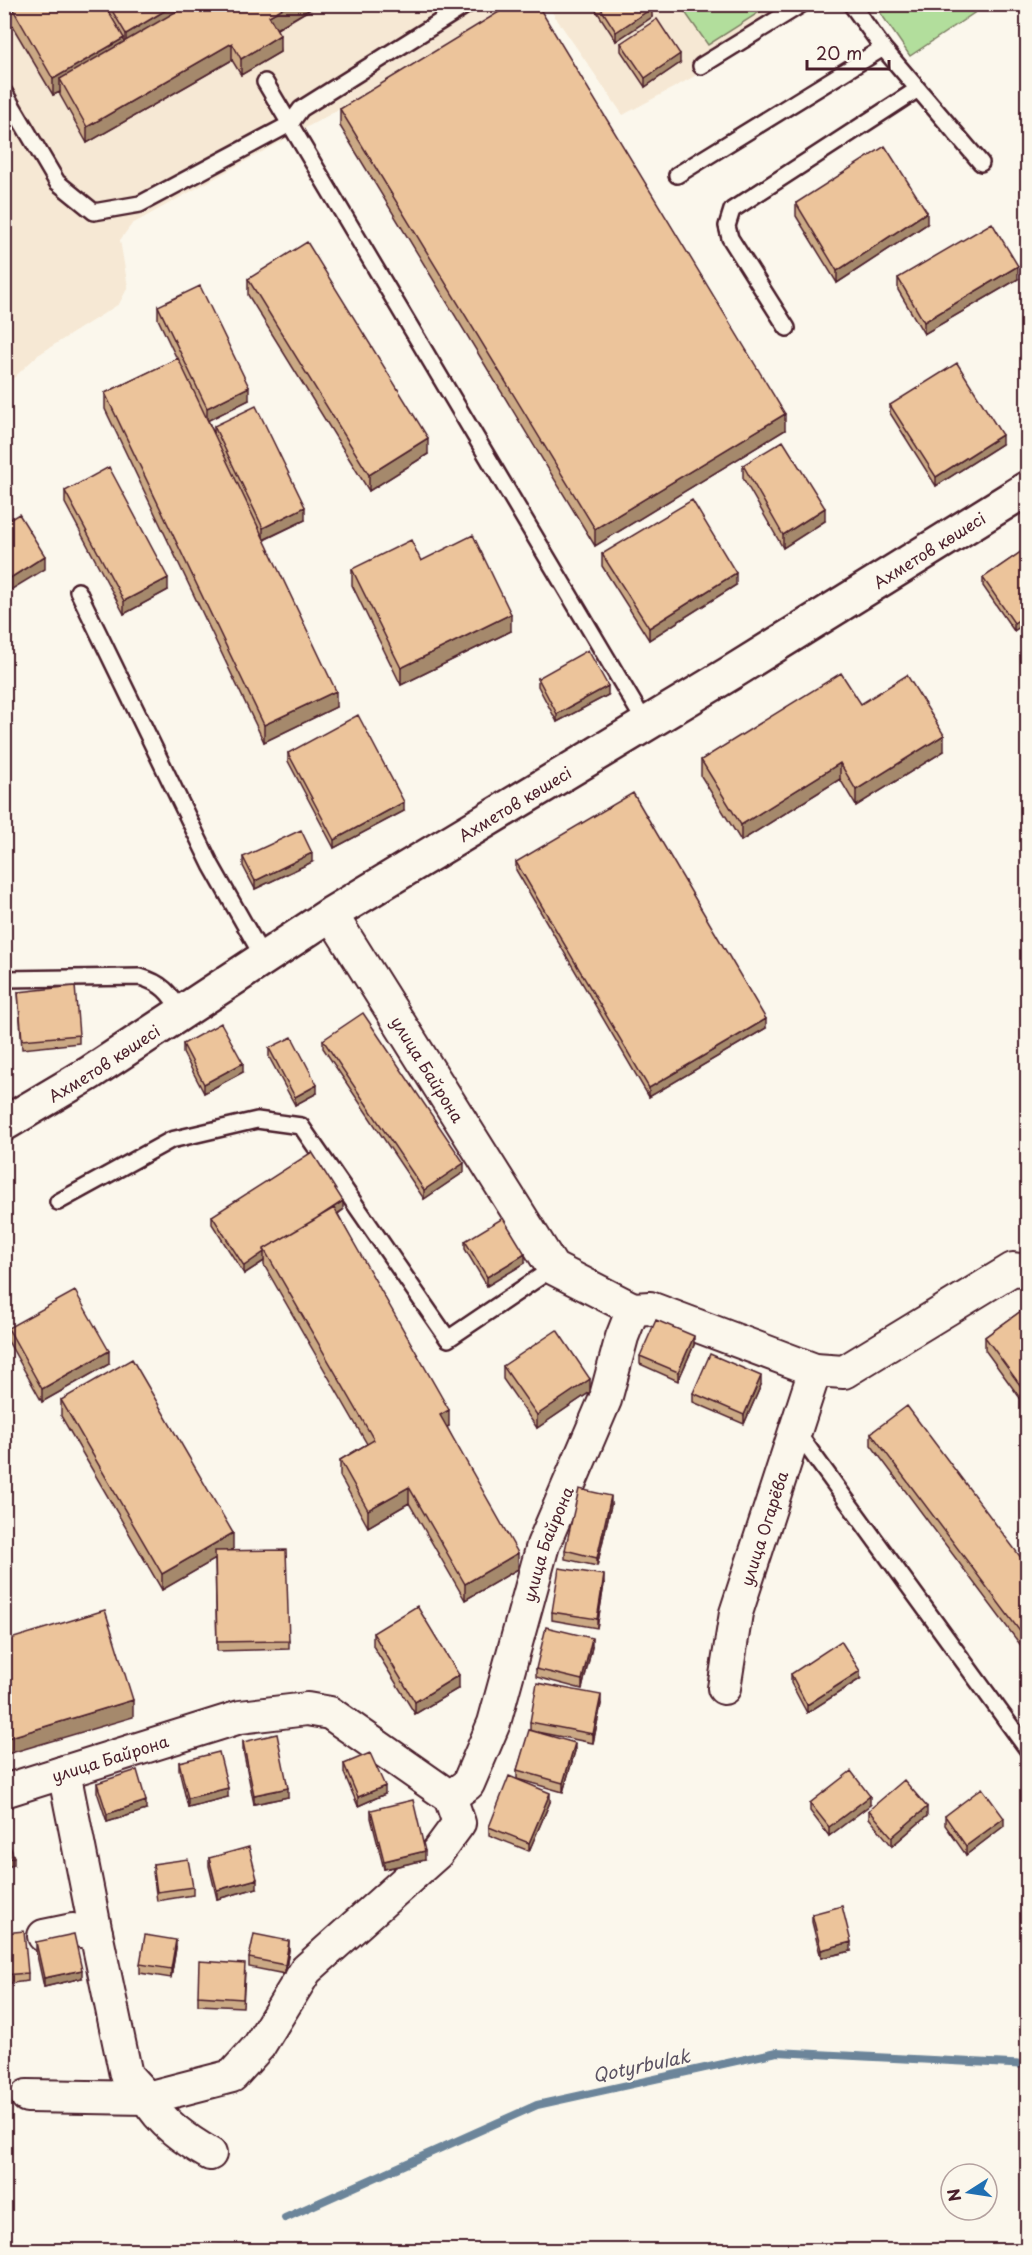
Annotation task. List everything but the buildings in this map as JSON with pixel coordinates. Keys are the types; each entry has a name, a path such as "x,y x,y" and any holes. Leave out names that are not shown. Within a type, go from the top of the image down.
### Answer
{"street":[{"name":"Ахметов көшесі","path":"4,1124 90,1073 331,914 646,724 1028,488"},
{"name":"улица Байрона","path":"331,914 553,1268"},
{"path":"553,1268 633,1310 650,1308 815,1370 844,1372 1013,1269 1028,1271"},
{"name":"улица Байрона","path":"4,1791 240,1718 307,1709 330,1713 450,1797 468,1784 494,1723 543,1545 605,1400 622,1337 633,1310"},
{"name":"улица Огарёва","path":"724,1688 736,1613 815,1370"},
{"path":"64,1772 126,2074 147,2098 153,2110 183,2138 210,2154"},
{"path":"27,2097 147,2098 232,2076 259,2046 306,1970 437,1853 459,1823 450,1797"},
{"path":"44,1936 73,1930 96,1933"}],"lane":[{"path":"4,92 57,182 94,212 140,204 290,124 301,110 468,4"},
{"path":"701,66 802,4"},
{"path":"851,4 883,48 981,163"},
{"path":"677,175 883,48"},
{"path":"265,82 646,724"},
{"path":"787,328 730,238 727,226 732,210 918,88"},
{"path":"78,591 211,865 263,957"},
{"path":"4,979 140,977 155,982 169,991 181,1012"},
{"path":"58,1202 171,1140 257,1120 302,1126 448,1339 553,1268"},
{"path":"796,1431 1028,1750"}],"shaded area":[{"path":"5,5 518,5 385,84 132,224 120,240 128,287 119,304 38,355 5,386"},
{"path":"547,5 809,5 695,76 623,115"}],"green space":[{"path":"680,4 772,4 708,45 680,5"},
{"path":"875,5 986,5 910,56"}],"waterway":[{"name":"Qotyrbulak","path":"285,2218 537,2105 777,2052 1028,2065"},
{"name":"Qotyrbulak","path":"214,2250 220,2248"}]}
